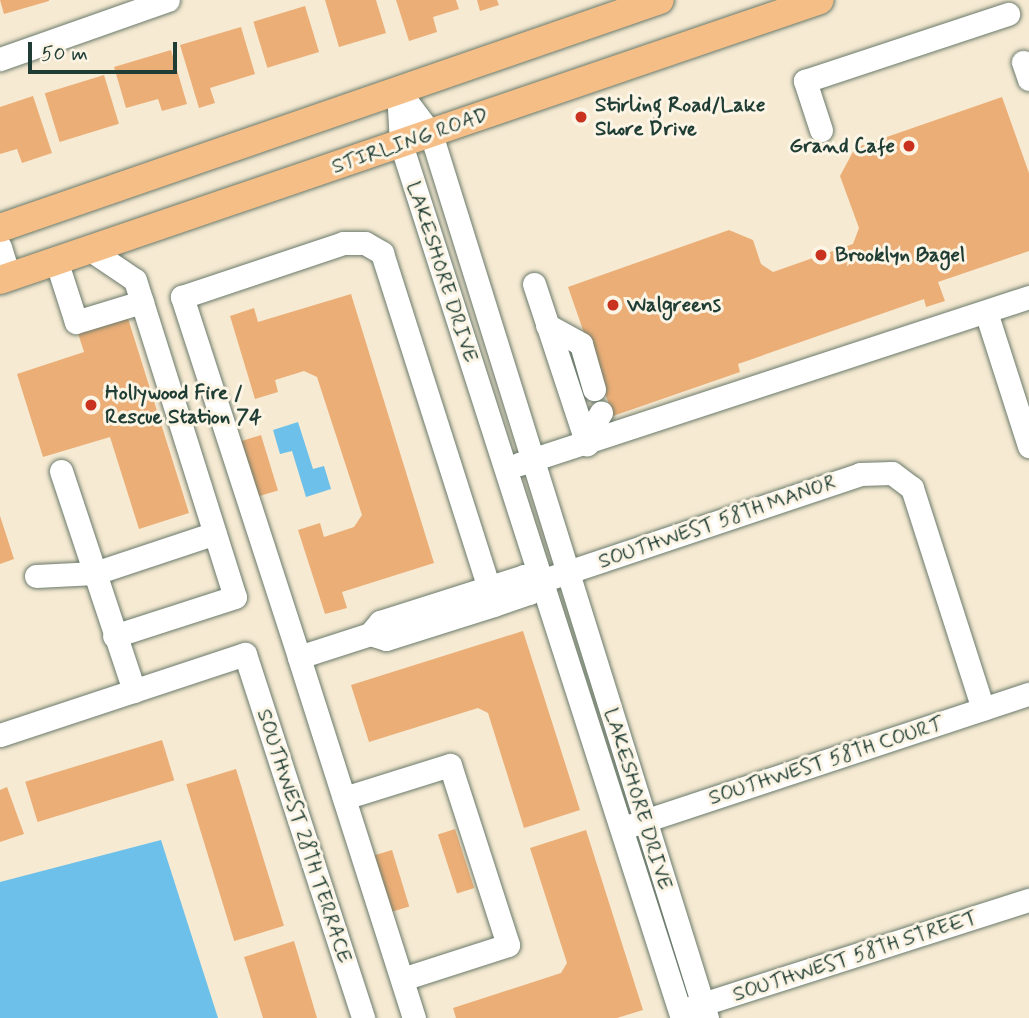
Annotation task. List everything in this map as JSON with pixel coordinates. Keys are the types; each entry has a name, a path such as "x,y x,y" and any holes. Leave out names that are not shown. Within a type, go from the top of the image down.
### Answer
{"main road":[{"path":"0,228 660,0"},
{"path":"742,27 743,14 753,0"},
{"name":"STIRLING ROAD","path":"5,278 820,0"}],"street":[{"path":"0,59 167,0"},
{"path":"821,130 805,81 1007,13"},
{"name":"LAKESHORE DRIVE","path":"398,90 431,134 705,1011"},
{"name":"LAKESHORE DRIVE","path":"398,90 401,144 506,469 539,581 681,1015"},
{"path":"414,1018 182,297 343,243 365,243 382,253 489,594"},
{"path":"0,247 5,278"},
{"path":"89,250 135,280 234,597 114,636"},
{"path":"56,260 76,322 142,302"},
{"path":"534,284 586,441"},
{"path":"506,469 1029,298"},
{"path":"986,312 1029,446"},
{"path":"547,325 581,345 594,389"},
{"path":"586,441 601,412"},
{"path":"0,735 134,691 61,471"},
{"name":"SOUTHWEST 58TH MANOR","path":"489,594 530,593 539,581 860,474 892,473 912,488 983,709"},
{"path":"36,576 94,573 215,534"},
{"path":"427,617 431,590 468,578 489,594"},
{"path":"299,657 370,634 386,639 427,617 489,594"},
{"name":"SOUTHWEST 28TH TERRACE","path":"134,691 245,654 363,1018"},
{"name":"SOUTHWEST 58TH COURT","path":"622,829 1029,694"},
{"path":"344,798 450,765 504,933 508,946 402,979"},
{"name":"SOUTHWEST 58TH STREET","path":"681,1015 705,1011 1029,900"}],"water":[{"path":"298,422 313,469 324,466 331,489 306,497 292,451 280,454 273,430"},
{"path":"161,840 218,1018 0,1018 0,882"}],"building":[{"path":"0,0 49,0 49,1 4,14"},
{"path":"325,0 376,0 386,33 339,47"},
{"path":"396,0 456,0 459,9 433,17 437,32 409,41"},
{"path":"477,0 497,0 499,5 480,11"},
{"path":"305,6 319,52 267,68 253,22"},
{"path":"241,27 255,74 210,88 215,103 199,108 180,45"},
{"path":"171,50 187,104 162,111 158,99 126,108 114,67"},
{"path":"104,75 119,124 60,142 45,93"},
{"path":"33,96 52,153 22,163 17,149 0,154 0,107"},
{"path":"1002,97 1029,173 1029,251 938,282 945,301 926,307 924,299 738,364 740,372 613,416 568,287 729,230 753,240 761,264 773,272 853,244 859,228 840,176 855,148"},
{"path":"351,294 434,563 342,592 347,608 325,614 298,530 320,523 324,537 354,527 362,515 317,377 304,371 275,380 278,392 255,399 230,316 254,308 258,322"},
{"name":"Hollywood Fire / Rescue Station 74","path":"126,312 189,513 139,529 110,437 43,457 17,374 84,352 76,327"},
{"path":"261,435 278,490 258,497 241,441"},
{"path":"0,516 14,559 0,564"},
{"path":"523,631 580,810 524,828 488,713 478,708 369,742 351,685"},
{"path":"162,740 174,780 38,822 25,782"},
{"path":"236,769 284,926 234,941 186,784"},
{"path":"7,787 24,834 0,842 0,790"},
{"path":"455,829 474,888 457,894 438,835"},
{"path":"586,830 643,1010 617,1018 456,1018 453,1008 561,973 567,963 530,848"},
{"path":"392,850 409,906 391,912 374,856"},
{"path":"294,941 317,1018 263,1018 244,957"}],"place":[{"name":"Stirling Road/Lake Shore Drive","path":"581,117"},
{"name":"Grand Cafe","path":"909,146"},
{"name":"Brooklyn Bagel","path":"821,255"},
{"name":"Walgreens","path":"613,305"},
{"name":"Hollywood Fire / Rescue Station 74","path":"91,405"}]}
